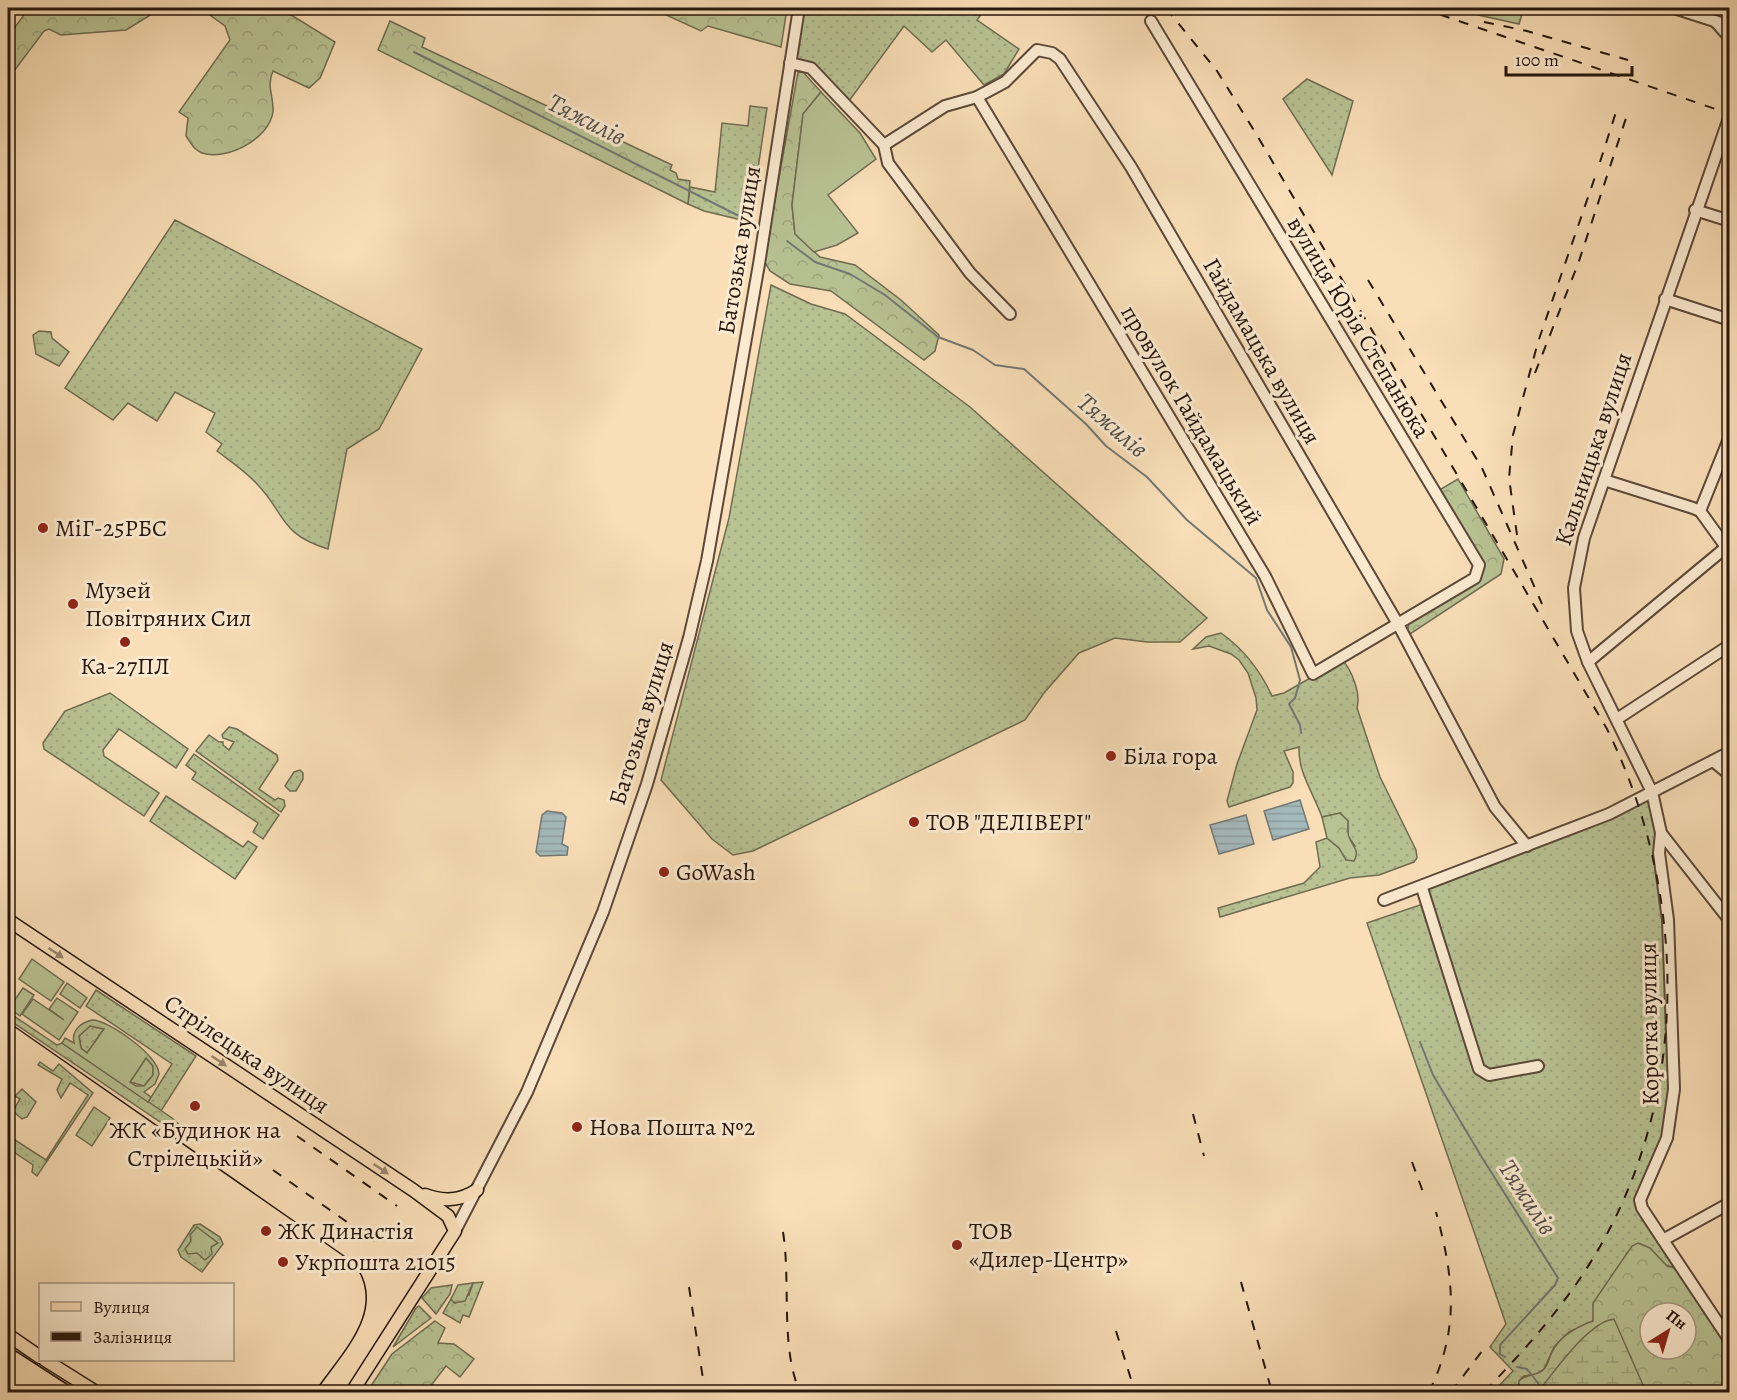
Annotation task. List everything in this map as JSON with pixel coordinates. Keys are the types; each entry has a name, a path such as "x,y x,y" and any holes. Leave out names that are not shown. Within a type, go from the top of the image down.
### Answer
{"main road":[{"name":"Стрілецька вулиця","path":"8,920 413,1190 448,1216 455,1231"},
{"path":"413,1190 447,1200 464,1197 477,1190"},
{"name":"Батозька вулиця","path":"352,1392 455,1231"},
{"path":"8,1335 39,1356"},
{"path":"48,1361 96,1392"}],"street":[{"name":"Батозька вулиця","path":"455,1231 527,1092 603,912 646,784 689,638 709,550 799,8"},
{"path":"1674,8 1730,26"},
{"name":"вулиця Юрія Степанюка","path":"1151,21 1479,565 1475,578 1398,624"},
{"path":"1715,21 1730,38"},
{"name":"Гайдамацька вулиця","path":"884,145 945,106 977,96 1012,77 1027,58 1037,50 1052,53 1066,66 1131,167 1398,624 1495,807 1527,846"},
{"path":"790,63 811,68 884,145 888,163 970,273 1010,314"},
{"name":"провулок Гайдамацький","path":"977,96 1265,576 1313,674 1398,624"},
{"name":"Кальницька вулиця","path":"1652,792 1588,662 1576,631 1574,588 1581,547 1695,210 1730,115"},
{"path":"1695,210 1730,221"},
{"path":"1665,299 1730,320"},
{"path":"1700,511 1730,436"},
{"path":"1588,662 1728,545 1700,511 1604,480"},
{"path":"1617,719 1730,645"},
{"path":"1384,900 1422,888 1610,813 1730,752"},
{"path":"1713,761 1730,775"},
{"name":"Коротка вулиця","path":"1652,792 1661,833 1659,853 1669,939 1674,1089 1667,1138 1640,1200 1642,1208 1663,1240"},
{"path":"1661,833 1730,921"},
{"path":"1422,888 1479,1069 1489,1076 1538,1066"},
{"path":"1730,1203 1663,1240 1730,1341"}],"green space":[{"path":"29,8 162,8 126,30 61,35 49,29 44,31 8,79 8,32 10,28 13,30"},
{"path":"200,8 280,8 335,42 320,78 309,88 273,71 270,87 273,112 270,122 264,131 245,146 223,154 212,155 199,152 186,136 188,118 179,112 230,40 225,26"},
{"path":"651,8 787,8 781,47 708,26 701,31"},
{"path":"799,8 986,8 977,20 1019,49 1004,74 984,85 946,40 932,52 904,26 846,105 811,68 790,63"},
{"path":"1447,8 1524,8 1519,24"},
{"path":"390,21 425,38 422,47 672,165 670,170 676,173 678,179 690,181 688,204 378,50"},
{"path":"798,72 803,72 821,92 803,114 792,205 795,234 820,257 855,265 901,300 939,335 935,351 924,360 831,291 790,284 770,271 764,261"},
{"path":"1307,79 1353,101 1332,175 1283,99"},
{"path":"821,92 860,133 876,159 828,195 858,233 837,245 814,252 795,234 792,205 803,114"},
{"path":"750,106 767,108 756,182 749,202 746,221 704,211 688,204 690,187 715,192 722,123 748,126"},
{"path":"175,220 422,349 379,429 347,449 328,549 300,537 292,530 257,484 217,451 222,444 206,432 215,413 175,392 157,421 128,403 113,420 65,388"},
{"path":"771,285 811,304 845,314 970,407 1207,618 1180,642 1147,642 1115,638 1079,653 1044,693 1025,720 753,851 733,855 712,839 661,780 729,518"},
{"path":"39,331 51,332 52,338 69,352 59,366 36,354 33,335"},
{"path":"1458,479 1504,559 1501,574 1407,636 1409,622 1476,579 1481,565 1436,492"},
{"path":"1221,633 1251,661 1272,696 1284,693 1342,660 1346,664 1355,682 1358,696 1357,708 1380,777 1416,850 1417,858 1414,862 1379,875 1350,878 1220,917 1218,908 1304,883 1320,867 1316,842 1327,838 1339,848 1355,846 1348,836 1348,821 1340,813 1322,817 1303,774 1299,747 1284,751 1293,772 1293,783 1290,787 1229,807 1227,801 1237,764 1257,710 1256,698 1248,673 1239,660 1231,654 1209,646 1193,649 1206,637"},
{"path":"110,693 188,749 176,768 119,729 103,750 104,756 159,793 144,816 44,749 43,743 65,711"},
{"path":"229,727 237,729 277,755 278,760 259,789 275,800 278,798 284,800 285,806 281,812 196,751 209,735 223,742 229,750 234,742 223,738 222,735"},
{"path":"194,754 279,815 263,839 253,832 258,823 192,779 196,773 186,765"},
{"path":"300,770 303,773 303,779 296,791 290,791 285,786 294,772"},
{"path":"1652,792 1666,900 1671,1113 1640,1196 1682,1270 1627,1253 1593,1321 1569,1332 1554,1347 1544,1369 1537,1374 1524,1376 1519,1381 1519,1392 1493,1392 1513,1371 1490,1347 1506,1324 1367,923 1426,903 1430,885"},
{"path":"166,796 243,847 248,841 257,847 235,879 150,821"},
{"path":"1340,813 1348,821 1348,835 1356,851 1354,861 1346,860 1339,848 1327,838 1322,817"},
{"path":"32,959 64,982 51,1001 19,979"},
{"path":"67,983 87,998 80,1008 60,994"},
{"path":"23,988 34,995 20,1016 9,1008"},
{"path":"96,990 196,1056 161,1111 148,1102 172,1064 86,1006"},
{"path":"57,998 78,1012 59,1040 22,1014 33,999 64,1020 49,1009"},
{"path":"8,1012 57,1045 62,1043 172,1118 187,1132 199,1135 195,1140 184,1138 8,1019"},
{"path":"88,1021 100,1022 121,1032 151,1058 159,1074 155,1084 144,1092 151,1097 148,1102 62,1043 65,1038 74,1043 75,1031","holes":["90,1026 104,1029 87,1053 81,1048 79,1036","146,1058 153,1066 153,1075 144,1086 136,1086 130,1082"]},
{"path":"90,1026 104,1029 87,1053 81,1048 79,1036"},
{"path":"146,1058 153,1066 153,1075 144,1086 130,1082"},
{"path":"40,1062 53,1071 59,1064 93,1093 37,1176 32,1172 33,1165 8,1148 9,1136 46,1160 88,1095 70,1083 61,1098 57,1090 62,1079 38,1065"},
{"path":"22,1089 36,1102 27,1117 22,1119 13,1111 20,1099 15,1096"},
{"path":"94,1107 110,1118 92,1146 76,1135"},
{"path":"200,1224 220,1237 223,1244 202,1272 181,1257 178,1250 194,1225"},
{"path":"197,1227 218,1243 211,1247 212,1254 205,1260 197,1253 188,1254 185,1249 191,1241 190,1235"},
{"path":"1638,1243 1650,1248 1667,1266 1682,1270 1729,1341 1729,1392 1519,1392 1519,1381 1544,1369 1555,1346 1564,1337 1593,1321 1593,1303 1632,1246"},
{"path":"483,1282 469,1317 463,1315 460,1323 443,1313 451,1299 455,1303 469,1295 473,1283"},
{"path":"473,1283 465,1301 454,1303 451,1299 458,1285"},
{"path":"452,1285 450,1294 436,1314 422,1298 431,1288"},
{"path":"419,1306 431,1318 393,1347 416,1308"},
{"path":"1614,1319 1646,1392 1538,1392 1583,1338 1604,1322"},
{"path":"435,1321 445,1328 438,1343 454,1344 474,1359 460,1377 446,1366 426,1392 367,1392 392,1354"}],"shaded area":[{"path":"1300,800 1309,829 1273,840 1264,811"},
{"path":"547,811 562,813 566,817 562,844 568,847 567,855 540,856 536,852 542,815"},
{"path":"1246,815 1254,844 1219,854 1210,825"}],"waterway":[{"name":"Тяжилів","path":"414,52 743,218"},
{"name":"Тяжилів","path":"787,241 815,262 850,274 885,295 938,337 973,350 995,365 1024,369 1086,424 1106,446 1147,477 1187,520 1256,578 1267,610 1291,647 1300,680 1295,698 1289,704 1300,725 1301,733"},
{"name":"Тяжилів","path":"1420,1042 1433,1075 1558,1278 1555,1285 1500,1345 1500,1354 1505,1357"},
{"name":"Тяжилів","path":"1517,1367 1527,1369 1545,1392"}],"tram line":[{"path":"8,1022 354,1263 363,1280 366,1298 364,1314 348,1346 315,1392"},
{"path":"8,1346 79,1392"}],"railway":[{"path":"1166,8 1217,71 1255,132 1607,729 1635,794 1654,863 1665,932 1667,1003 1661,1073 1645,1142 1620,1208 1585,1271 1538,1334 1484,1392"},
{"path":"1421,8 1730,114"},
{"path":"1484,22 1527,31 1628,60"},
{"path":"1600,162 1616,112"},
{"path":"1535,373 1578,264 1627,115"},
{"path":"1517,535 1509,478 1513,435 1538,342 1595,177"},
{"path":"1368,280 1482,468 1542,604"},
{"path":"1193,1114 1204,1156"},
{"path":"297,1136 397,1206"},
{"path":"1412,1162 1423,1192"},
{"path":"273,1170 374,1241"},
{"path":"1429,1392 1446,1347 1451,1303 1447,1259 1436,1212"},
{"path":"783,1232 790,1355 800,1392"},
{"path":"1241,1282 1272,1392"},
{"path":"689,1287 705,1392"},
{"path":"1116,1331 1135,1392"},
{"path":"1451,1392 1486,1346"}],"place":[{"name":"МіГ-25РБС","path":"43,528"},
{"name":"Музей Повітряних Сил","path":"73,604"},
{"name":"Ка-27ПЛ","path":"125,642"},
{"name":"Біла гора","path":"1111,756"},
{"name":"ТОВ \"ДЕЛІВЕРІ\"","path":"914,822"},
{"name":"GoWash","path":"664,872"},
{"name":"ЖК «Будинок на Стрілецькій»","path":"195,1106"},
{"name":"Нова Пошта №2","path":"577,1127"},
{"name":"ЖК Династія","path":"266,1231"},
{"name":"ТОВ «Дилер-Центр»","path":"957,1245"},
{"name":"Укрпошта 21015","path":"283,1262"}]}
